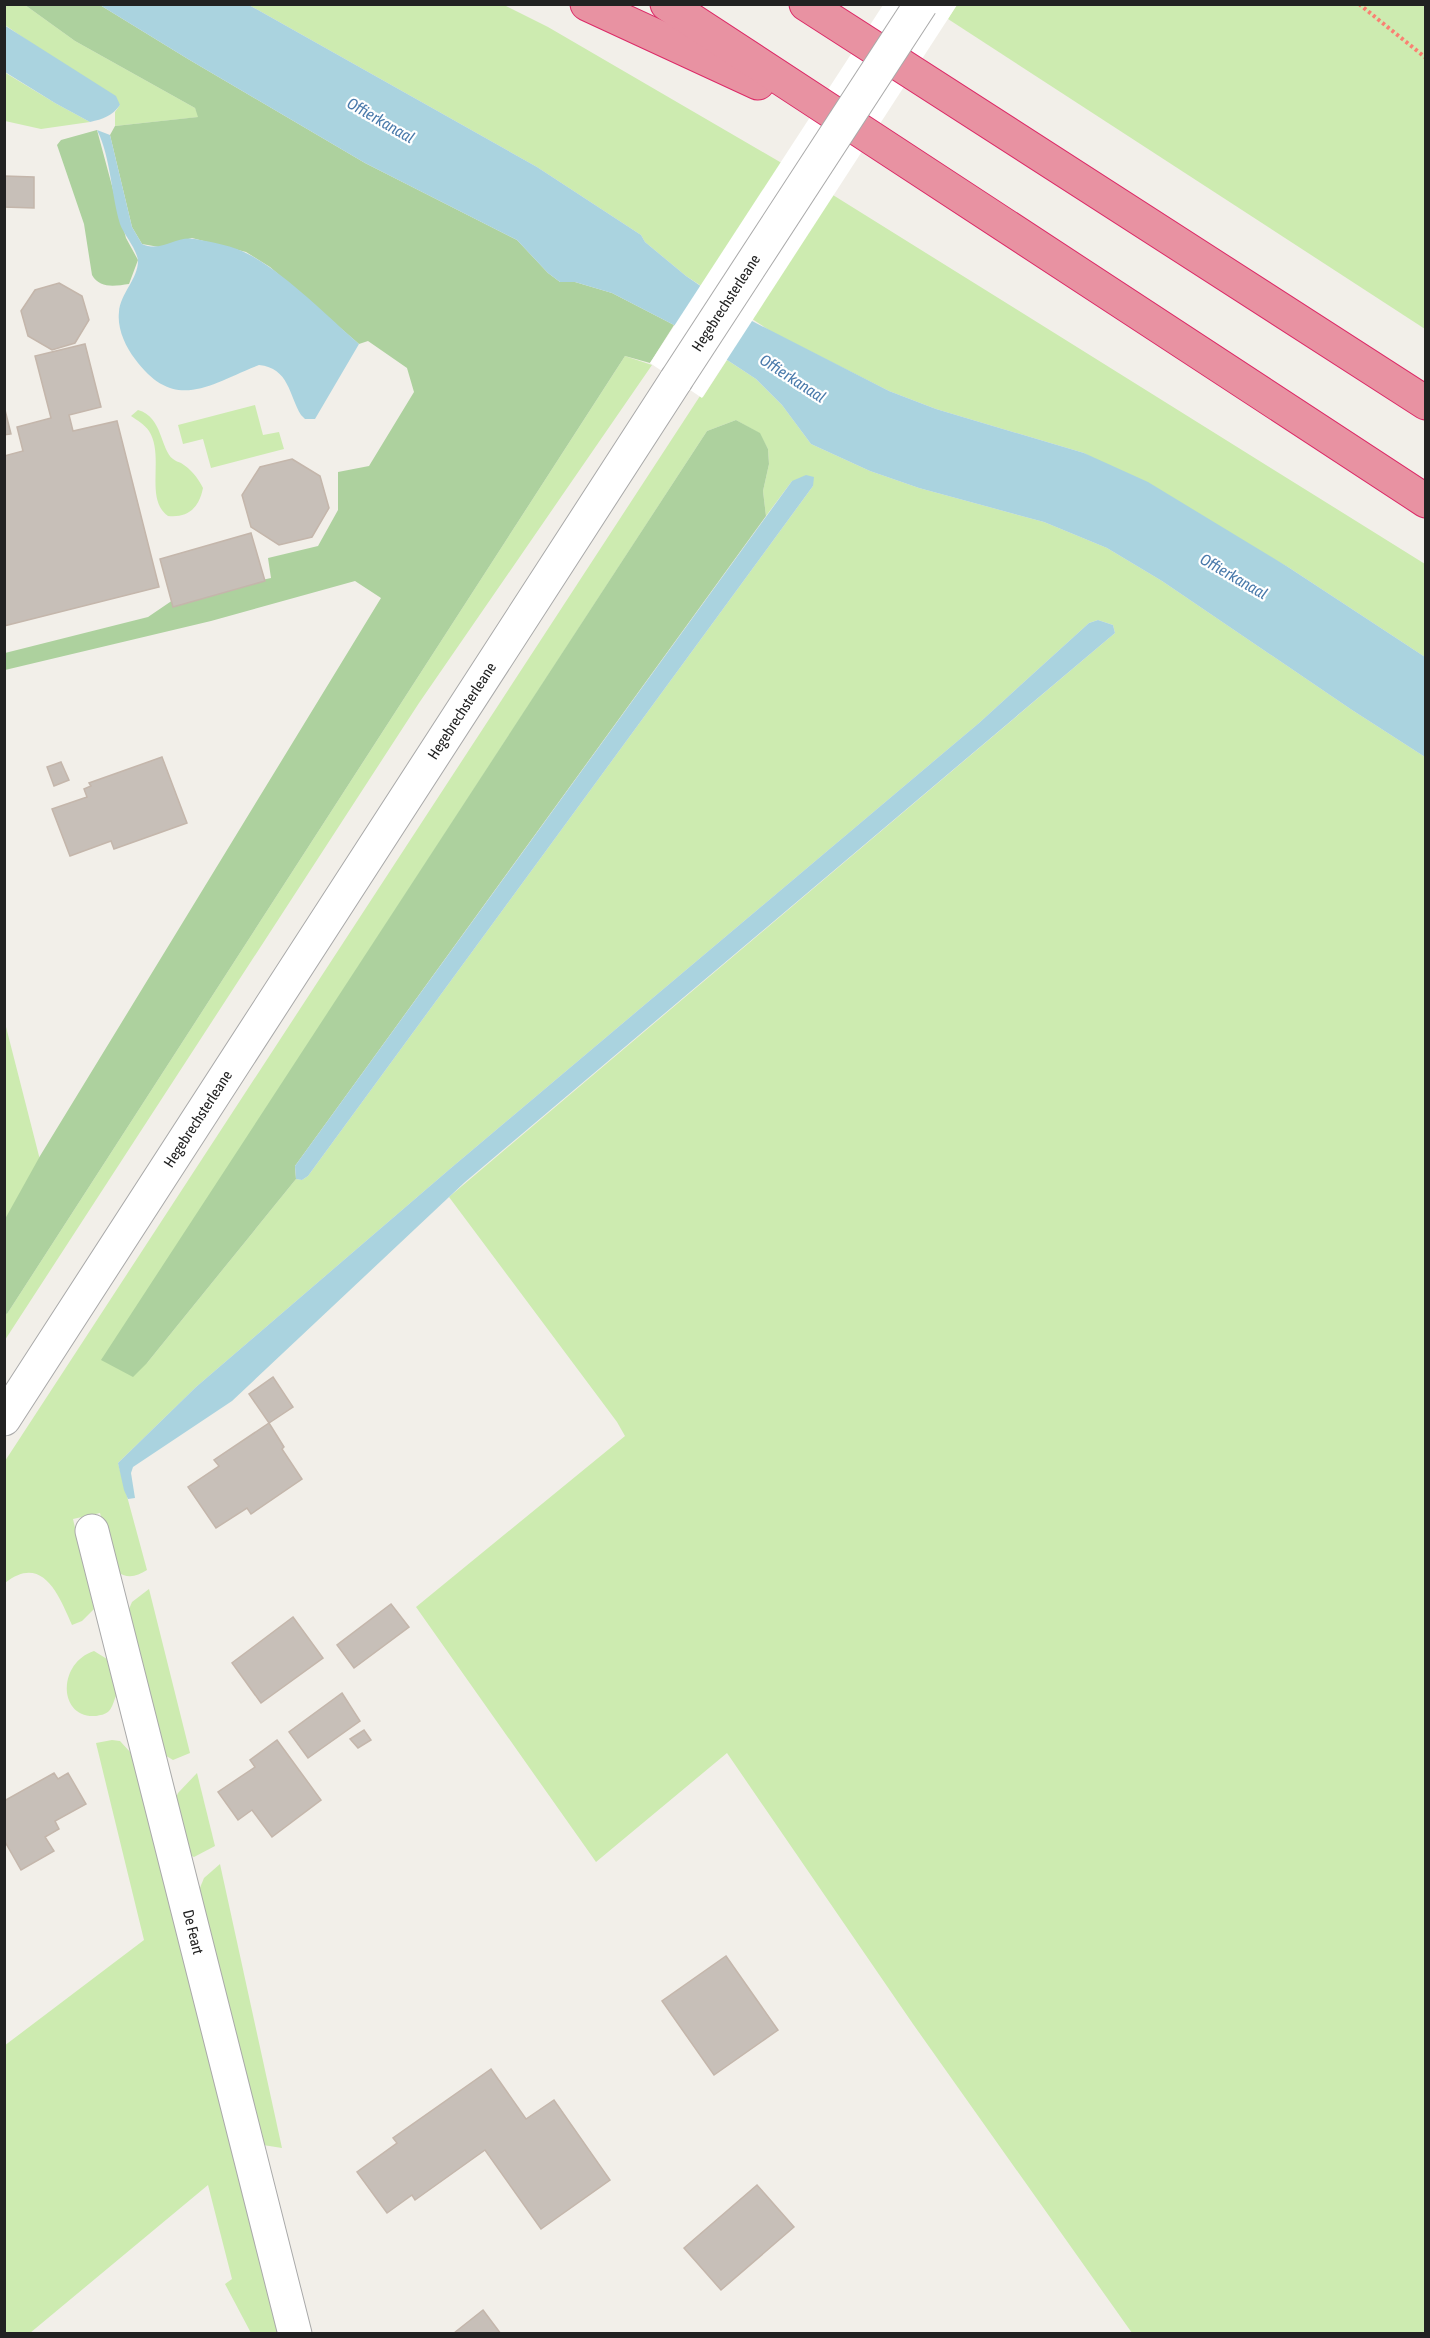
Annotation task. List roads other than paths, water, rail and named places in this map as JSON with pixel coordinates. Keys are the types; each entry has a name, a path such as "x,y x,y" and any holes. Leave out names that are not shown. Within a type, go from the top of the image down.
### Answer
{"highway":[{"path":"587,4 863,132"},
{"path":"667,4 1425,501"},
{"path":"806,4 828,15 1425,403"}],"street":[{"name":"Hegebrechsterleane","path":"4,1419 921,4"},
{"name":"De Feart","path":"92,1532 295,2334"}],"water":[{"name":"Offierkanaal","path":"100,5 249,5 537,167 641,235 645,242 686,276 752,321 889,391 936,409 1084,453 1148,482 1288,567 1425,657 1425,757 1162,581 1107,548 1044,522 919,488 870,471 811,444 782,405 756,379 674,325 612,293 575,282 560,282 548,273 517,240 365,163"},
{"path":"4,25 116,96 120,105 107,116 90,122 5,72"},
{"path":"97,130 110,135 132,227 142,244 156,246 188,238 242,251 291,283 359,344 315,419 305,419 301,415 287,384 277,371 269,367 259,365 208,386 193,390 178,390 164,386 150,376 135,359 122,337 119,318 122,299 135,274 138,261 120,224 108,164"},
{"path":"806,475 814,477 813,486 308,1176 302,1180 296,1179 295,1166 792,481"},
{"path":"1098,620 1113,625 1115,633 465,1182 232,1401 133,1467 131,1473 135,1498 128,1499 118,1463 196,1387 451,1168 979,723 1089,623"}]}
